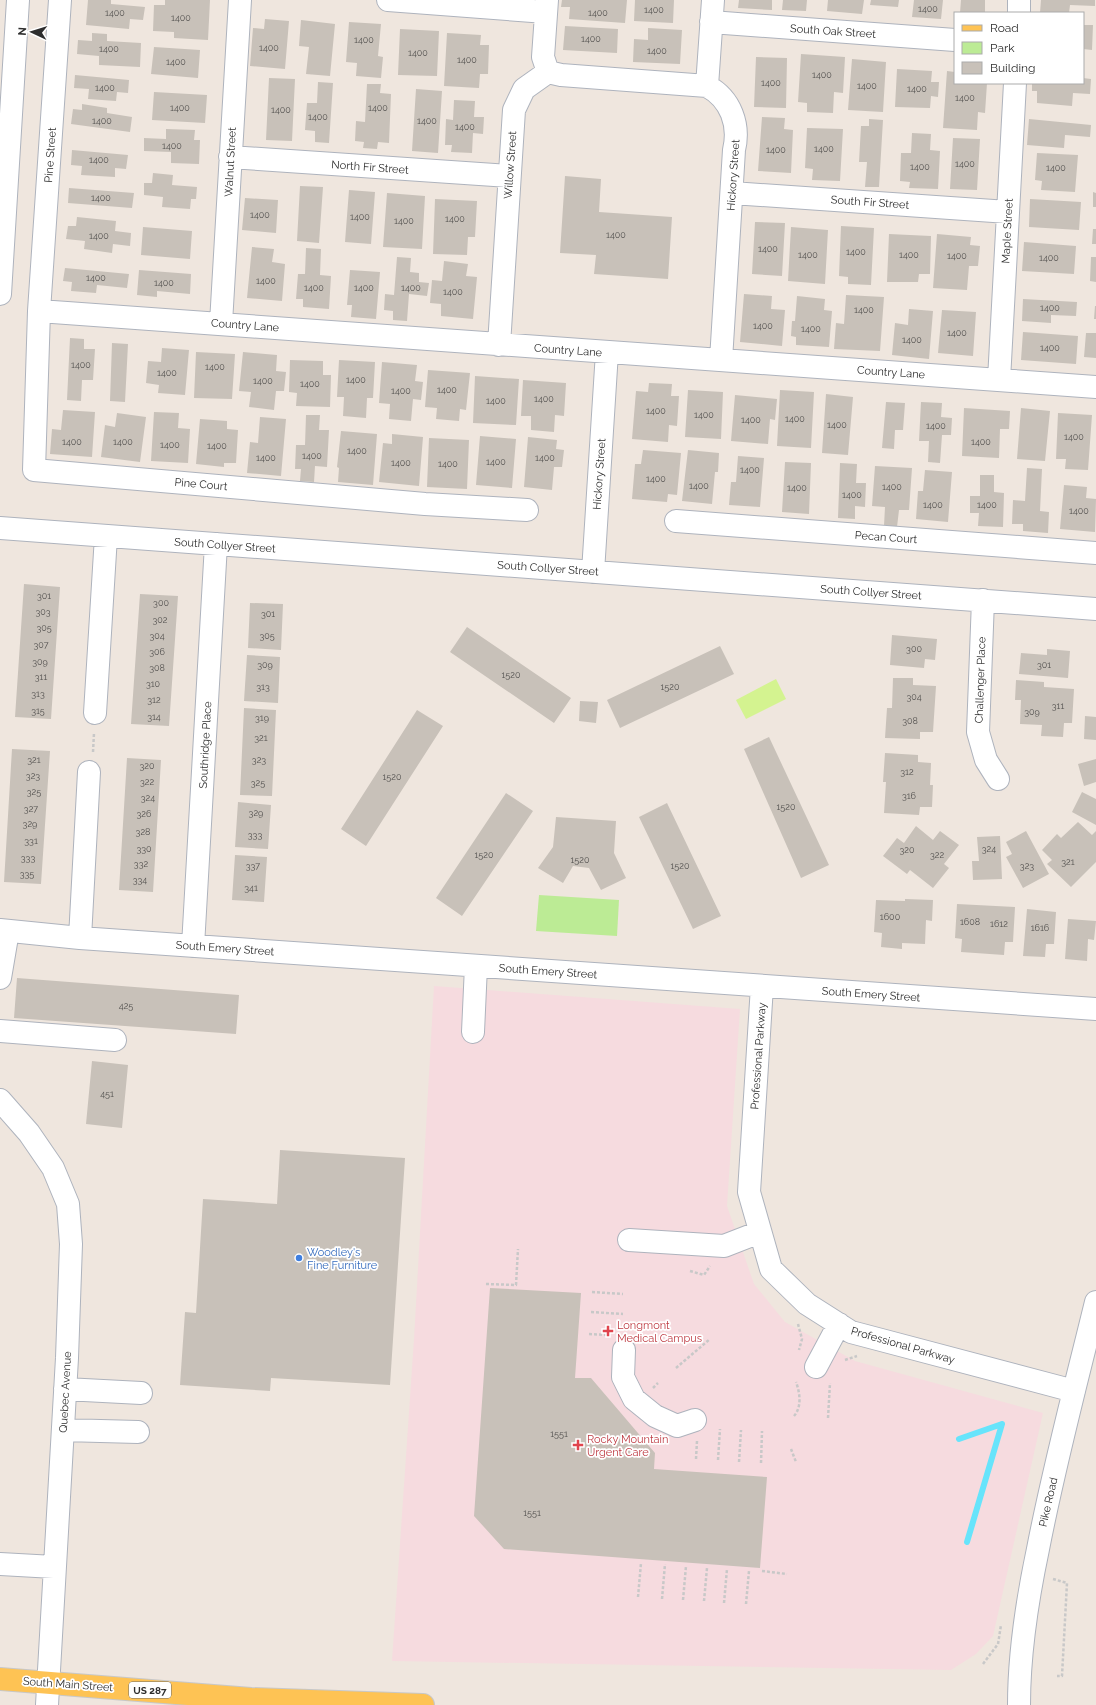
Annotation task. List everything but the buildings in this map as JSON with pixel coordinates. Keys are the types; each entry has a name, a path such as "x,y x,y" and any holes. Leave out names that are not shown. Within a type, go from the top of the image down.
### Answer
{"main road":[{"name":"South Main Street","path":"0,1679 251,1699 423,1705"}],"street":[{"path":"0,283 5,122 18,0"},
{"name":"Pine Street","path":"39,311 60,0"},
{"name":"Walnut Street","path":"221,323 240,0"},
{"path":"388,0 546,6 543,57 548,72 561,75 708,86 713,0"},
{"path":"1019,12 1020,0"},
{"name":"South Oak Street","path":"711,22 954,40"},
{"name":"Willow Street","path":"499,345 514,110 524,89 548,72"},
{"name":"Maple Street","path":"999,380 1015,84"},
{"name":"Hickory Street","path":"708,86 727,102 735,119 737,139 734,150 721,360"},
{"name":"North Fir Street","path":"230,157 509,176"},
{"name":"South Fir Street","path":"732,192 1008,212"},
{"name":"Country Lane","path":"39,311 1096,387"},
{"name":"Pine Court","path":"39,311 34,470 417,503 527,510"},
{"name":"Hickory Street","path":"593,572 607,352"},
{"name":"Pecan Court","path":"676,522 1096,553"},
{"name":"South Collyer Street","path":"0,528 1096,609"},
{"path":"95,721 106,536"},
{"name":"Southridge Place","path":"193,946 216,544"},
{"name":"Challenger Place","path":"983,600 978,732 986,760 998,779"},
{"path":"80,938 91,764"},
{"path":"0,978 4,930"},
{"name":"South Emery Street","path":"4,930 80,938 1096,1009"},
{"path":"472,1032 476,966"},
{"name":"Professional Parkway","path":"762,986 749,1192 771,1269 807,1304 851,1332 1074,1391"},
{"path":"0,1031 115,1040"},
{"name":"Quebec Avenue","path":"0,1100 29,1134 54,1168 68,1204 71,1244 65,1389 47,1705"},
{"path":"628,1240 724,1246 760,1232"},
{"name":"Pike Road","path":"1018,1705 1019,1670 1028,1597 1046,1503 1096,1302"},
{"path":"823,1375 839,1324"},
{"path":"624,1350 623,1377 634,1399 655,1416 677,1426 696,1420"},
{"path":"65,1389 141,1393"},
{"path":"63,1430 138,1432"},
{"path":"0,1564 54,1567"}],"path":[{"path":"91,764 95,721"},
{"path":"486,1284 516,1285 518,1249"},
{"path":"690,1271 704,1275 711,1265"},
{"path":"592,1292 623,1294"},
{"path":"591,1312 623,1314"},
{"path":"793,1319 798,1324 802,1340 799,1350"},
{"path":"676,1368 710,1339"},
{"path":"842,1361 858,1356"},
{"path":"823,1375 828,1418"},
{"path":"794,1416 798,1411 800,1391 796,1382"},
{"path":"718,1460 720,1430"},
{"path":"739,1462 741,1430"},
{"path":"761,1464 762,1431"},
{"path":"791,1450 796,1462"},
{"path":"638,1597 641,1563"},
{"path":"662,1598 665,1564"},
{"path":"683,1600 686,1566"},
{"path":"704,1602 706,1568"},
{"path":"724,1603 727,1569"},
{"path":"746,1604 749,1570"},
{"path":"762,1571 787,1574"},
{"path":"1050,1578 1067,1583 1062,1676 1057,1676"},
{"path":"983,1664 998,1644 1002,1623"}],"shaded area":[{"name":"Longmont Medical Campus","path":"434,986 740,1009 727,1206 754,1284 785,1322 855,1361 1043,1413 993,1636 976,1654 951,1670 392,1661 414,1339"}],"green space":[{"path":"776,679 786,699 746,719 736,700"},
{"path":"539,895 619,900 617,936 536,931"}],"waterway":[{"path":"959,1439 1002,1424"},
{"path":"967,1542 1002,1424"}],"place":[{"name":"Woodley's Fine Furniture","path":"299,1258"},
{"name":"Longmont Medical Campus","path":"608,1331"},
{"name":"Rocky Mountain Urgent Care","path":"578,1445"}]}
